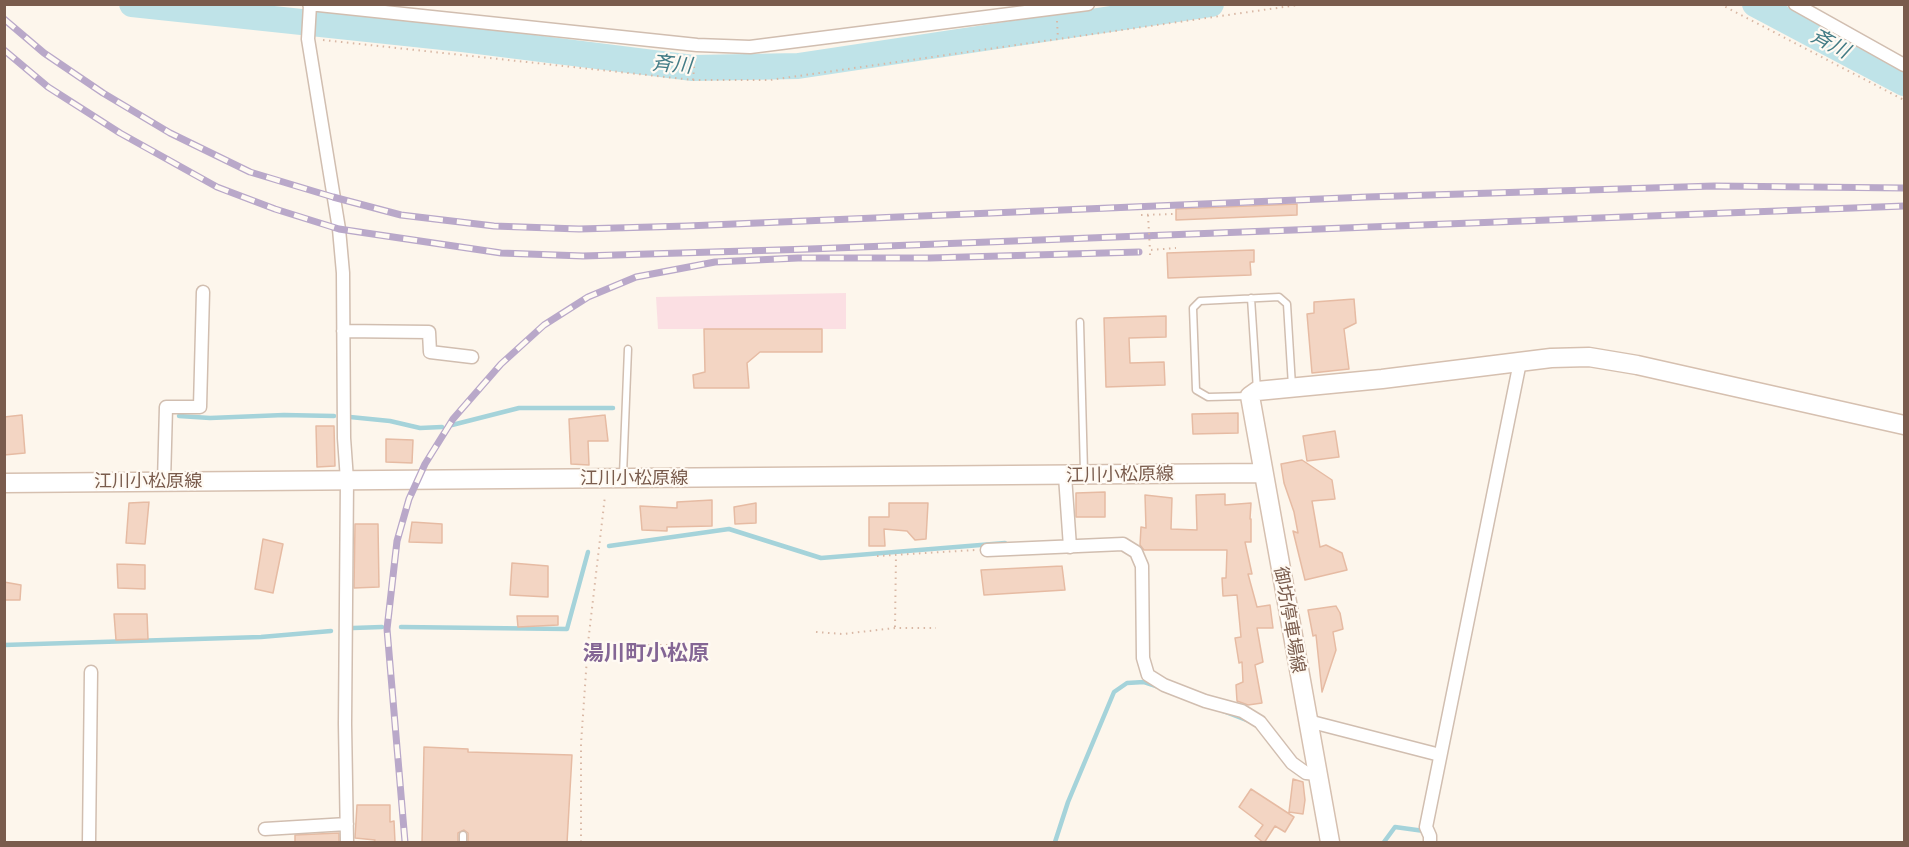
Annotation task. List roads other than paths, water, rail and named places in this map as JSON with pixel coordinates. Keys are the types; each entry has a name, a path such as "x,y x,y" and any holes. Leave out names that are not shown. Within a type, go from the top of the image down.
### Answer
{"main road":[{"path":"1253,394 1293,387 1551,358 1589,357 1637,365 1905,424"},
{"name":"御坊停車場線","path":"1253,394 1263,473 1330,843"},
{"name":"江川小松原線","path":"4,483 1263,473"}],"street":[{"path":"347,843 345,724 347,480 344,438 343,273 339,229 308,39 310,5 697,45 750,47 1088,4"},
{"path":"1795,4 1905,65"},
{"path":"164,482 166,407 200,407 202,292"},
{"path":"343,331 429,332 430,352 472,357"},
{"path":"1430,843 1431,836 1426,827 1520,362"},
{"path":"1065,476 1070,547"},
{"path":"987,550 1123,544 1136,552 1142,566 1143,658 1148,675 1164,685 1205,701 1242,711 1260,722 1292,763 1306,772 1318,774"},
{"path":"89,843 91,672"},
{"path":"1308,721 1440,755"},
{"path":"266,829 347,824"}],"lane":[{"path":"1251,298 1253,394 1208,397 1196,390 1192,308 1200,302 1251,298 1279,297 1287,304 1293,387"},
{"path":"1080,322 1084,476"},
{"path":"614,479 628,349"},
{"path":"462,843 463,835"}],"waterway":[{"name":"斉川","path":"132,4 462,39 693,68 798,66 1211,4"},
{"name":"斉川","path":"1755,4 1904,83"},
{"path":"452,425 519,408 613,408"},
{"path":"179,416 210,418 284,415 334,416"},
{"path":"350,417 390,421 420,428 442,427"},
{"path":"609,546 729,529 821,558 1005,543"},
{"path":"401,627 567,629 588,552"},
{"path":"353,628 382,627"},
{"path":"4,645 261,637 331,631"},
{"path":"1055,842 1068,802 1114,692 1127,683 1144,682 1159,687"},
{"path":"1223,711 1249,721"},
{"path":"1384,842 1395,827 1424,831"}],"railway":[{"path":"4,19 44,53 103,93 170,133 250,172 401,215 494,226 579,229 687,226 1367,197 1714,186 1904,188"},
{"path":"4,50 48,87 120,133 217,187 275,209 339,229 501,253 583,256 810,249 1904,206"},
{"path":"405,842 387,629 397,541 409,499 425,464 453,419 501,364 544,325 588,297 636,277 715,262 798,258 930,258 1139,252"}],"district":[{"name":"湯川町小松原","path":"646,654"}]}
